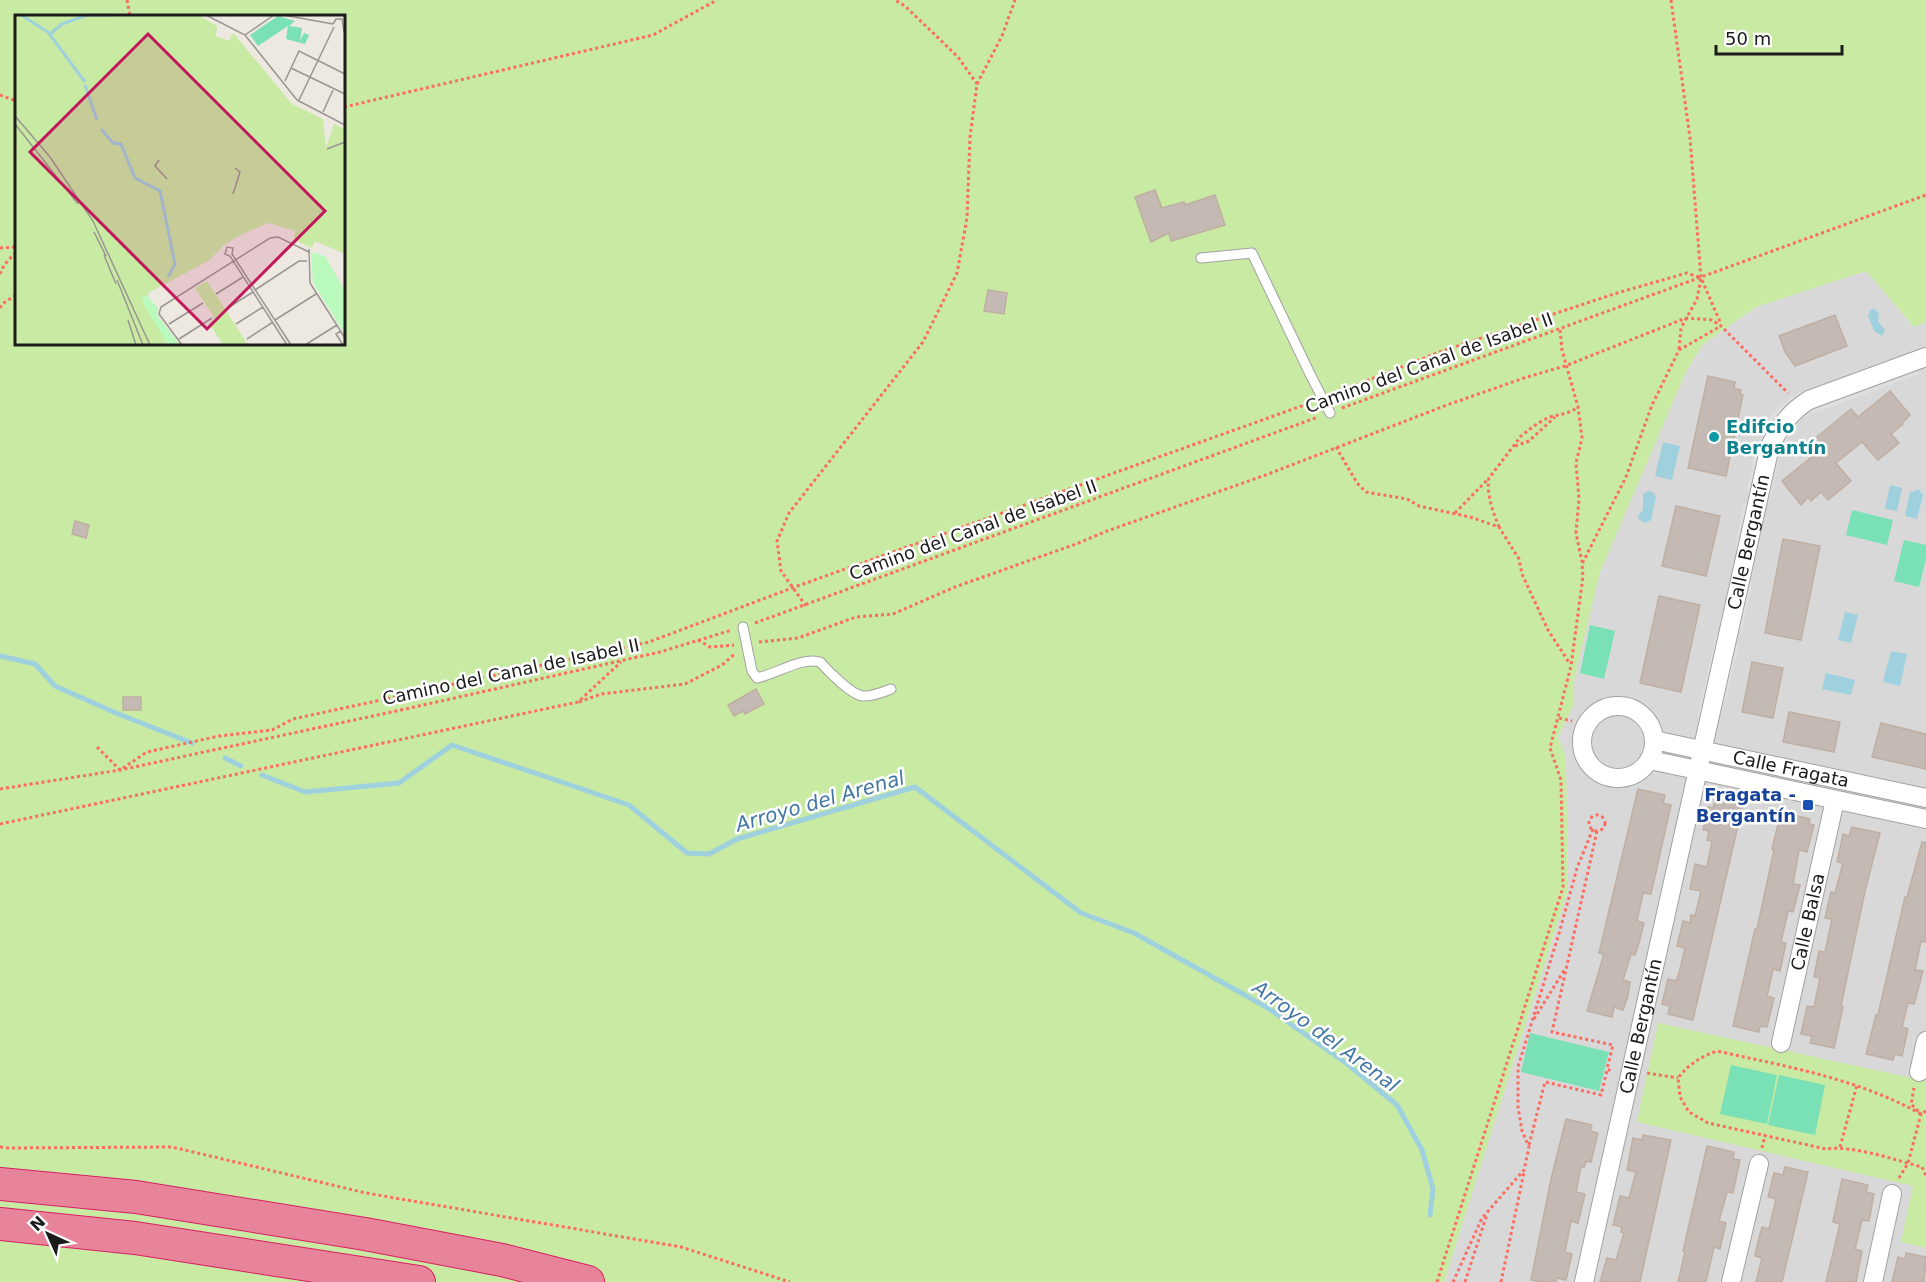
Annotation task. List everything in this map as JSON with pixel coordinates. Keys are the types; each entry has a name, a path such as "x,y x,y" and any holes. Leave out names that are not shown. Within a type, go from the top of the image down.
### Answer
{"highway":[{"path":"0,1184 136,1197 365,1234 502,1260 588,1282"},
{"path":"0,1224 135,1238 418,1282"}],"street":[{"name":"Calle Bergantín","path":"1584,1282 1770,446 1779,426 1795,409 1809,400 1926,357"},
{"path":"1612,705 1624,705 1645,717 1652,728 1654,740 1650,760 1641,770 1629,777 1615,778 1601,775 1590,766 1583,755 1581,741 1584,727 1590,717 1612,705"},
{"name":"Calle Fragata","path":"1654,740 1926,798"},
{"name":"Calle Fragata","path":"1650,760 1926,819"},
{"name":"Calle Balsa","path":"1781,1043 1835,800"},
{"path":"1918,1076 1926,1041"},
{"path":"1731,1282 1759,1164"},
{"path":"1873,1282 1894,1188"}],"lane":[{"path":"1201,258 1252,253 1330,412"},
{"path":"743,627 752,671 757,678 814,661 820,662 860,696 891,689"}],"path":[{"path":"127,0 130,15"},
{"path":"345,107 653,35 717,0"},
{"path":"896,0 958,57 977,84"},
{"path":"806,606 782,571 777,541 789,513 923,342 957,273 967,218 970,137 977,84 1002,36 1015,0"},
{"path":"1582,564 1626,477 1652,405 1679,350 1681,328 1697,299 1701,279 1690,138 1671,0"},
{"path":"0,95 15,101"},
{"name":"Camino del Canal de Isabel II","path":"0,789 120,770 622,661 743,627 806,606 1926,195"},
{"path":"0,248 15,247"},
{"path":"0,274 4,265 15,253"},
{"path":"97,747 120,770 147,752 219,736 272,730 293,719 649,642 792,588 1322,398 1442,351 1617,293 1687,273 1701,279 1722,326"},
{"path":"0,308 2,304 15,296"},
{"path":"698,639 710,647 798,638 856,617 893,614 955,586 1263,476 1509,384 1565,366 1686,318 1712,320 1722,326 1788,393"},
{"path":"1679,350 1722,326"},
{"path":"1437,1282 1563,887 1560,780 1550,748 1570,666 1583,576 1576,532 1580,499 1576,463 1582,438 1572,381 1565,366 1560,330"},
{"path":"1455,513 1489,478 1527,431 1537,423 1571,413 1578,407"},
{"path":"1513,446 1529,441 1555,416"},
{"path":"1336,447 1357,483 1366,492 1407,499 1419,506 1455,513 1499,527"},
{"path":"1489,478 1490,499 1499,527 1518,559 1522,574 1548,630 1570,666"},
{"path":"0,824 578,702 601,694 685,684 722,665 747,643"},
{"path":"578,702 622,661"},
{"path":"1559,718 1572,721"},
{"path":"1600,816 1604,819 1605,824 1602,829 1595,830 1590,826 1590,819 1600,816"},
{"path":"1501,1282 1545,1082 1601,1095 1609,1070 1613,1045 1552,1032 1595,830"},
{"path":"1529,1147 1522,1131 1516,1082 1518,1067 1577,868 1595,830"},
{"path":"1531,1024 1568,964"},
{"path":"1921,1114 1895,1100 1843,1080 1717,1052 1702,1056 1684,1070 1678,1078 1680,1097 1689,1112 1708,1123 1826,1149 1840,1147 1908,1163 1922,1167 1926,1176"},
{"path":"1646,1072 1678,1078"},
{"path":"1918,1076 1911,1104 1921,1114"},
{"path":"1840,1147 1857,1085"},
{"path":"1894,1188 1908,1163 1921,1114 1926,1111"},
{"path":"0,1147 172,1147 366,1193 681,1247 790,1282"},
{"path":"1453,1282 1482,1218 1524,1170"},
{"path":"1465,1282 1488,1212"}],"shaded area":[{"path":"1867,271 1914,327 1926,322 1926,1282 1444,1282 1568,890 1566,757 1558,737 1574,704 1574,680 1600,572 1685,374 1702,345 1756,307"},
{"path":"1917,368 1919,374 1806,416 1798,422 1784,443 1770,500 1765,499 1779,440 1803,411"},
{"path":"1800,391 1803,396 1784,409 1766,433 1752,491 1747,490 1755,452 1769,417 1779,406"},
{"path":"1744,503 1749,504 1740,549 1735,548"},
{"path":"1747,582 1752,583 1742,632 1737,631"},
{"path":"1716,635 1721,636 1702,719 1697,718"},
{"path":"1734,644 1739,645 1722,713 1718,712"}],"green space":[{"path":"0,0 1926,0 1926,322 1914,327 1866,271 1756,307 1702,345 1685,374 1600,572 1574,680 1574,704 1558,737 1566,757 1568,890 1444,1282 0,1282"},
{"path":"1852,510 1893,520 1887,545 1846,535"},
{"path":"1904,540 1926,545 1926,559 1919,587 1894,581"},
{"path":"1590,625 1615,631 1604,679 1580,673"},
{"path":"1658,1023 1926,1081 1926,1248 1901,1242 1913,1186 1637,1122"},
{"path":"1530,1033 1609,1052 1599,1091 1521,1072"},
{"path":"1731,1065 1777,1075 1767,1124 1720,1114"},
{"path":"1779,1075 1825,1085 1815,1135 1768,1125"}],"water":[{"path":"1871,309 1879,313 1878,321 1885,330 1882,336 1874,331 1868,315"},
{"path":"1663,442 1680,446 1672,480 1655,476"},
{"path":"1890,485 1902,488 1897,511 1885,509"},
{"path":"1918,489 1923,495 1917,519 1905,516 1910,492"},
{"path":"1648,491 1653,492 1656,497 1651,520 1645,523 1639,520 1638,516 1643,510 1643,494"},
{"path":"1845,612 1858,615 1851,643 1838,640"},
{"path":"1891,651 1907,654 1900,686 1883,682"},
{"path":"1826,673 1855,680 1851,695 1822,689"}],"building":[{"path":"1155,190 1162,208 1184,202 1185,205 1215,195 1225,225 1171,241 1169,233 1151,242 1135,197"},
{"path":"988,290 1007,293 1004,314 984,311"},
{"path":"1835,315 1847,346 1795,366 1785,352 1779,336"},
{"name":"Edifcio Bergantín","path":"1708,376 1735,382 1734,388 1741,390 1740,394 1743,395 1726,476 1688,468"},
{"path":"1890,391 1910,415 1891,434 1899,443 1878,460 1862,442 1836,463 1851,481 1828,500 1821,492 1811,501 1808,497 1801,505 1782,481 1814,455 1806,446 1851,409 1858,417"},
{"path":"1676,506 1720,516 1706,576 1662,566"},
{"path":"75,521 89,525 86,538 72,534"},
{"path":"1783,539 1820,546 1801,640 1765,633"},
{"path":"1659,596 1700,605 1681,692 1640,683"},
{"path":"1752,662 1783,668 1773,718 1742,712"},
{"path":"756,689 764,704 745,714 743,711 734,716 728,705"},
{"path":"123,697 141,697 141,710 123,710"},
{"path":"1789,712 1840,722 1834,752 1783,742"},
{"path":"1881,723 1926,734 1926,769 1872,757"},
{"path":"1638,789 1665,795 1663,803 1671,805 1651,894 1643,893 1637,921 1644,923 1639,943 1635,955 1631,954 1623,980 1630,982 1628,996 1623,1010 1614,1007 1612,1017 1587,1011 1604,954 1599,953"},
{"path":"1716,799 1743,804 1693,1020 1668,1014 1670,1006 1662,1004 1668,979 1676,981 1679,973 1685,948 1677,946 1683,921 1690,923 1691,915 1695,916 1701,891 1690,889 1695,864 1707,867 1712,841 1707,840 1709,831 1703,830 1708,807 1713,808"},
{"path":"1781,812 1810,819 1809,824 1814,825 1807,852 1799,850 1793,884 1800,885 1793,912 1788,911 1781,942 1786,943 1780,971 1773,969 1767,996 1774,998 1767,1027 1760,1026 1759,1032 1733,1026 1755,929 1757,929"},
{"path":"1852,827 1880,833 1865,891 1834,1048 1810,1043 1812,1036 1801,1034 1807,1006 1814,1007 1820,978 1814,977 1819,951 1825,952 1832,919 1825,918 1831,892 1835,893 1843,863 1837,862 1843,834 1849,836"},
{"path":"1922,842 1926,843 1926,942 1921,941 1915,970 1923,971 1914,1004 1908,1003 1902,1027 1908,1029 1902,1056 1895,1054 1893,1060 1866,1054 1876,1015 1878,1015 1905,897 1907,897"},
{"path":"1566,1119 1592,1125 1590,1131 1598,1133 1591,1162 1586,1161 1584,1167 1581,1167 1576,1192 1585,1194 1578,1223 1571,1221 1565,1252 1572,1254 1566,1280 1557,1278 1556,1282 1542,1282 1531,1280 1551,1179"},
{"path":"1643,1135 1671,1140 1640,1282 1600,1282 1607,1258 1616,1260 1624,1233 1621,1232 1622,1227 1613,1225 1620,1196 1629,1198 1636,1172 1627,1170 1633,1138 1642,1140"},
{"path":"1707,1146 1734,1152 1733,1159 1740,1160 1733,1193 1727,1192 1719,1221 1726,1223 1720,1249 1714,1247 1706,1282 1678,1282 1685,1252 1683,1251"},
{"path":"1785,1167 1808,1172 1782,1282 1756,1282 1762,1258 1755,1256 1757,1246 1762,1227 1769,1229 1776,1199 1768,1197 1774,1173 1783,1175"},
{"path":"1842,1179 1868,1185 1866,1192 1874,1194 1869,1221 1862,1220 1855,1249 1862,1251 1856,1282 1826,1282 1840,1224 1833,1222"},
{"path":"1906,1253 1926,1257 1924,1282 1892,1282 1898,1257 1905,1259"}],"waterway":[{"name":"Arroyo del Arenal","path":"0,656 35,664 55,686 192,743"},
{"name":"Arroyo del Arenal","path":"262,775 305,792 399,783 452,745 629,805 687,853 709,854 737,839 915,787 1081,913 1134,933 1268,1008 1346,1063 1397,1105 1422,1150 1433,1189 1430,1215"},
{"name":"Arroyo del Arenal","path":"225,758 241,766"}],"place":[{"name":"Edifcio Bergantín","path":"1714,437"},
{"name":"Fragata - Bergantín","path":"1808,805"}]}
